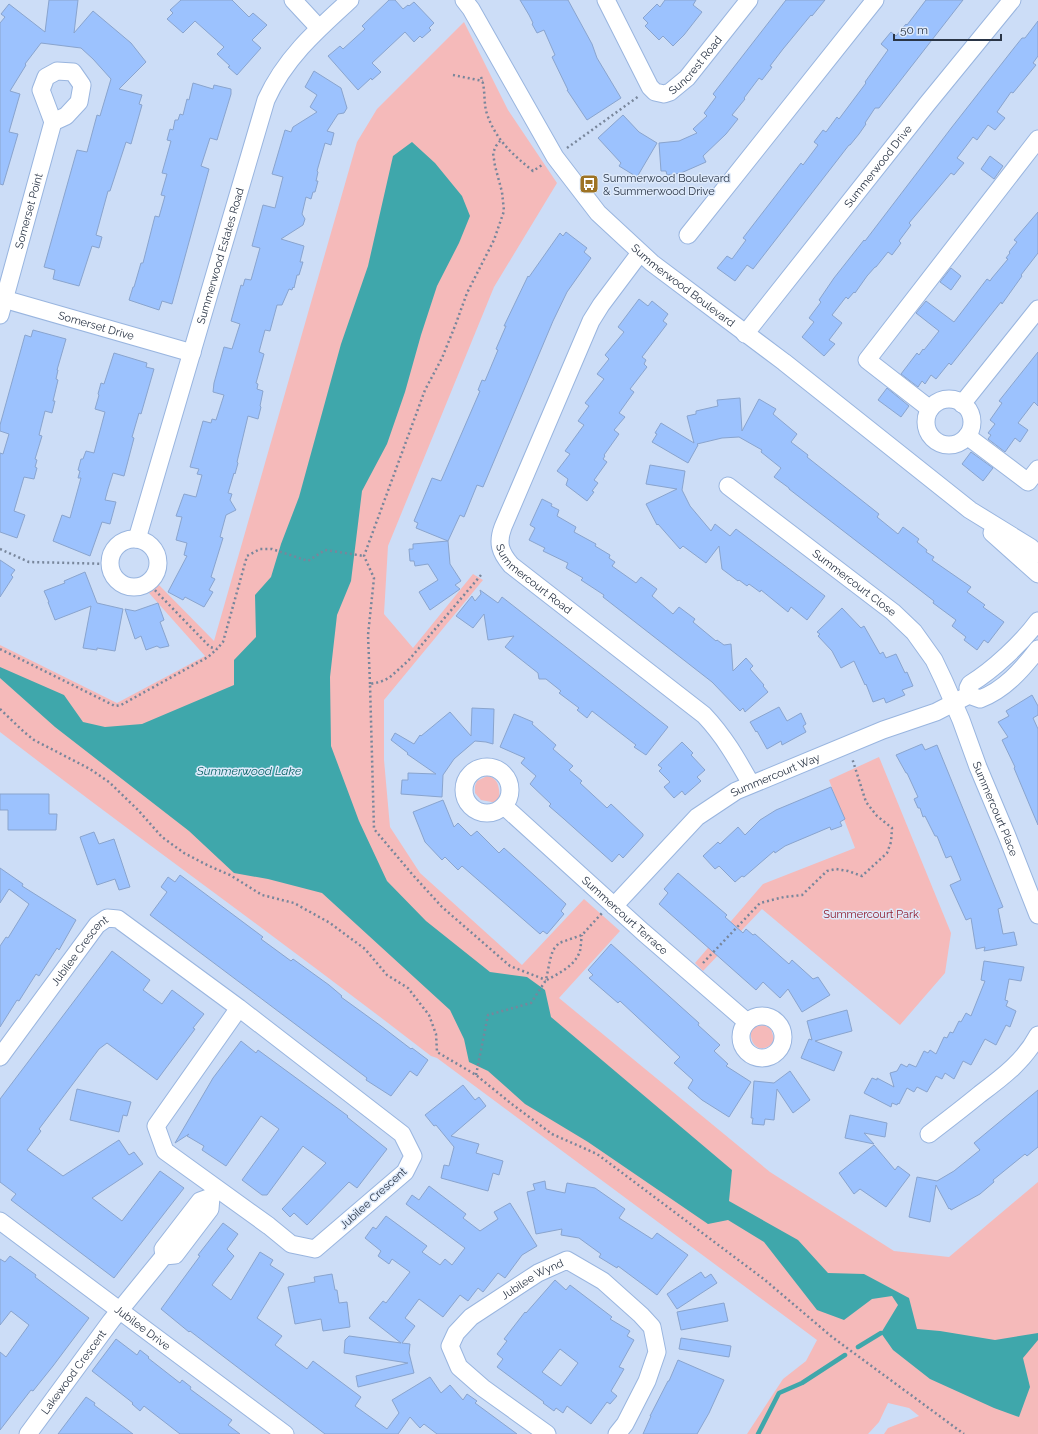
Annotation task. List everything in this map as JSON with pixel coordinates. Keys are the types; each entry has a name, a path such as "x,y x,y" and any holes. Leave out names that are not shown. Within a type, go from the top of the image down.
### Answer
{"street":[{"path":"293,0 319,28"},
{"name":"Summerwood Estates Road","path":"137,539 266,100 272,86 291,58 319,28 350,0"},
{"name":"Summerwood Boulevard","path":"464,0 471,9 554,156 598,213 640,253 790,367 970,510 1038,554"},
{"name":"Suncrest Road","path":"606,0 650,87 655,92 664,94 670,92 687,78 749,0"},
{"path":"688,235 875,0"},
{"name":"Summerwood Drive","path":"745,334 927,104 1012,0"},
{"name":"Somerset Point","path":"2,304 53,122"},
{"path":"930,409 867,360 1038,139"},
{"name":"Summercourt Road","path":"640,253 601,305 582,339 563,388 502,527 499,540 500,548 505,558 511,565 704,715 716,728 736,756 751,784"},
{"name":"Somerset Drive","path":"2,304 192,353"},
{"path":"962,404 1038,309"},
{"path":"956,400 962,404 967,409 972,422 971,429 967,436 956,444 942,444 936,441 927,429 927,415 930,409 935,404 942,401 956,400"},
{"path":"967,436 1028,482 1038,469"},
{"name":"Summercourt Close","path":"728,486 904,621 914,632 934,660 954,703"},
{"name":"Summerwood Boulevard","path":"970,510 988,529 1038,574"},
{"path":"137,539 152,547 158,562 154,577 148,583 134,588 120,583 115,578 111,571 110,564 111,556 115,548 125,541 137,539"},
{"path":"1038,621 1007,656 970,684 968,688 969,695 980,699 989,696 1004,686 1029,661 1038,649"},
{"name":"Summercourt Way","path":"608,910 697,817 736,791 883,730 936,712 969,695"},
{"name":"Summercourt Place","path":"954,703 978,767 1038,915"},
{"name":"Summercourt Terrace","path":"504,806 608,910 648,938 747,1022"},
{"name":"Jubilee Crescent","path":"0,1057 97,925 107,918 118,919 239,1008 402,1134 413,1156 405,1172 315,1249 291,1244 269,1226 214,1192 165,1151 156,1126 239,1008"},
{"path":"929,1134 1002,1077 1020,1061 1031,1048 1038,1035"},
{"path":"120,1311 164,1256 175,1255 210,1209 214,1192"},
{"name":"Jubilee Drive","path":"0,1221 285,1434"},
{"name":"Jubilee Wynd","path":"547,1434 483,1388 459,1367 450,1346 456,1333 471,1317 538,1273 567,1260 602,1281 641,1315 652,1327 657,1352 647,1381 625,1424 617,1434"},
{"name":"Lakewood Crescent","path":"28,1434 120,1311"}],"path":[{"path":"453,75 483,82"},
{"path":"481,77 487,113 500,141 533,171"},
{"path":"563,151 639,95"},
{"path":"500,141 493,153 502,192 504,211 494,240 466,293 442,358 425,390 364,556 374,578 368,635 374,829 442,907 510,966 546,980"},
{"path":"0,549 29,562 110,564"},
{"path":"0,649 115,706 121,706 208,656 223,642 248,556 260,549 272,549 308,561 325,550 364,556"},
{"path":"370,684 389,678 408,662 481,575"},
{"path":"148,583 210,647 217,649"},
{"path":"0,709 34,740 90,769 109,782 138,810 162,837 184,853 230,875 262,895 294,903 330,923 365,949 387,975 408,988 429,1015 436,1034 437,1052 476,1075 552,1134 597,1154 765,1280 832,1337 964,1434"},
{"path":"698,968 760,903 784,897 802,895 828,871 836,869 862,876 887,853 891,842 892,828 877,816 866,802 851,756"},
{"path":"476,1075 488,1015 531,1003 546,980 550,960 556,946 559,943 582,935 608,910"},
{"path":"546,980 573,963 579,951 582,935"}],"green space":[{"path":"464,22 508,110 557,183 494,287 388,546 384,614 413,648 473,574 483,580 384,700 384,760 390,827 420,873 522,965 584,899 620,931 559,998 770,1172 894,1251 949,1257 1038,1182 1038,1434 884,1434 888,1428 919,1416 909,1408 888,1403 879,1422 868,1434 747,1434 783,1379 806,1361 817,1340 437,1058 431,1056 324,974 0,732 0,645 117,703 205,656 149,593 158,584 214,641 357,142 377,109"},
{"name":"Summercourt Park","path":"879,757 951,933 945,973 900,1025 762,909 703,971 695,963 763,884 855,848 829,780"},
{"path":"487,776 491,777 497,782 500,800 497,803 481,800 475,793 477,781"},
{"path":"764,1025 771,1029 774,1039 772,1044 764,1048 759,1048 754,1044 752,1039 751,1027"}],"water":[{"name":"Summerwood Lake","path":"412,142 435,163 462,196 470,216 459,243 437,286 405,392 387,444 362,491 351,581 337,615 330,677 331,746 359,821 387,881 426,921 490,972 527,977 545,990 551,1017 732,1170 729,1201 798,1240 828,1273 864,1274 909,1298 917,1329 940,1331 995,1340 1038,1333 1038,1340 1023,1358 1030,1387 1019,1417 994,1408 930,1379 893,1350 881,1333 898,1305 892,1296 872,1299 844,1320 817,1310 764,1242 728,1220 708,1224 588,1142 525,1104 488,1071 469,1062 464,1039 450,1010 322,893 268,879 234,873 189,831 55,727 0,678 0,667 64,695 83,722 105,727 142,724 234,685 234,660 256,637 255,595 271,577 281,544 299,497 341,344 368,266 393,156"}],"building":[{"path":"49,0 78,0 74,33 93,11 131,43 146,62 119,89 142,95 139,104 142,105 131,144 126,142 110,191 108,191 96,235 102,237 99,248 92,246 79,286 53,279 55,270 44,267 77,150 87,152 97,115 100,116 111,79 81,48 41,43 25,64 26,65 10,91 20,94 9,132 18,134 3,185 0,184 0,23 5,17 1,14 9,4 45,32"},
{"path":"181,0 232,0 249,17 253,13 267,25 252,40 261,48 237,75 217,54 224,47 195,21 183,33 167,19 173,13 170,10"},
{"path":"389,0 395,0 403,9 414,2 434,23 429,28 431,30 422,38 420,36 414,42 405,32 372,63 381,72 372,80 371,78 358,90 328,56 340,46 343,49 365,29 362,26"},
{"path":"520,0 568,0 592,44 597,58 621,98 587,120 567,90 552,57 555,55 544,30 537,33"},
{"path":"665,0 696,0 693,5 702,12 684,35 673,46 663,36 659,40 645,26 648,23 643,18 657,4 660,7"},
{"path":"786,0 825,0 783,49 770,66 772,67 762,80 759,78 744,98 745,99 732,115 738,119 726,134 703,156 706,162 681,173 667,175 666,171 661,171 659,143 679,141 697,133 693,129 707,116 704,113 716,97 713,94"},
{"path":"926,0 963,0 879,108 875,108 859,134 753,269 747,265 735,281 717,268 727,256 732,259 746,240 743,238 801,163 803,165 818,145 814,142 823,130 826,132 837,117 839,119 866,83 865,82 888,50 881,44 891,32 896,36 906,24 907,25"},
{"path":"1038,21 1038,56 1033,63 1036,65 1013,93 1011,92 997,112 1005,118 995,130 988,125 977,140 973,137 957,158 964,163 954,175 951,173 909,223 911,225 899,241 901,243 892,255 888,252 867,276 855,293 854,292 848,299 846,297 832,315 842,323 829,340 835,344 824,356 802,337 814,322 809,318 821,302 819,300 834,278 864,240 865,241 1014,48 1022,38 1025,38"},
{"path":"314,71 341,88 347,108 344,113 338,114 327,131 334,133 331,145 325,143 317,171 316,181 318,181 315,192 313,192 311,199 306,197 302,214 305,219 303,225 281,239 304,246 300,262 303,262 299,275 297,275 294,288 293,287 292,290 289,289 282,305 277,305 270,331 265,330 259,352 264,354 256,383 258,384 257,389 263,391 261,407 258,419 248,416 238,463 228,493 232,494 230,500 236,510 226,515 220,537 223,538 211,577 215,579 209,590 213,592 204,607 185,597 183,600 168,592 187,556 184,555 187,543 176,540 182,517 176,516 184,494 196,497 202,475 197,474 199,469 190,467 203,421 211,423 212,419 216,420 224,395 213,392 214,383 224,347 232,349 240,324 231,321 241,285 243,286 245,279 251,280 260,248 252,246 263,205 275,208 283,177 272,174 285,130 291,132 293,127 317,112 310,107 317,95 305,87"},
{"path":"193,83 213,89 214,85 231,89 231,94 217,140 210,138 201,166 209,169 172,304 162,301 159,310 129,300 141,263 143,263 155,216 159,217 165,196 161,195 167,174 162,173 171,141 167,140 170,129 173,130 175,120 178,120 180,114 183,115 187,99 189,100"},
{"path":"623,115 639,132 657,143 637,177 619,166 621,163 598,138"},
{"path":"990,156 1003,166 994,179 981,169"},
{"path":"1038,212 1038,253 1021,275 1022,276 1002,304 1001,302 951,365 949,363 936,379 931,375 925,384 922,381 918,387 901,374 917,353 919,355 923,349 924,350 939,331 916,313 926,301 954,322 987,279 990,281 1008,259 1006,258 1010,253 1009,252 1017,242 1014,240"},
{"path":"566,232 587,248 584,252 591,258 567,292 553,321 483,487 477,485 464,517 460,515 448,541 416,528 418,523 414,521 432,478 441,481 480,391 478,390 482,380 485,381 498,350 496,349 506,326 504,326 528,276 529,277 560,233 563,236"},
{"path":"951,268 961,276 951,290 940,282"},
{"path":"639,299 648,306 652,301 668,314 663,321 667,324 642,357 646,360 644,364 647,367 630,389 634,392 619,413 625,417 614,430 619,434 604,455 605,456 603,459 607,462 594,480 598,483 592,491 594,492 587,501 566,485 568,479 557,471 570,454 565,451 584,425 578,421 589,406 585,403 604,379 597,374 609,359 605,355 624,332 618,327"},
{"path":"33,330 66,339 57,370 56,379 58,380 52,413 45,411 39,435 42,436 35,459 37,460 35,467 37,468 34,479 24,477 14,511 25,515 17,538 0,532 0,453 3,454 9,434 0,431 0,425 25,335 31,337"},
{"path":"1038,352 1038,406 1034,402 1018,423 1028,430 1020,442 1015,438 1005,452 988,439 991,435 988,433 995,424 990,420 1002,403 999,401"},
{"path":"114,353 147,363 146,367 154,369 141,414 139,413 132,437 134,438 124,476 113,473 108,489 105,500 116,502 110,524 102,522 90,556 53,541 62,515 70,518 81,478 78,478 80,471 78,470 81,459 83,459 86,451 94,453 105,412 95,409 98,394 101,383 104,384"},
{"path":"887,388 909,406 901,417 878,400"},
{"path":"740,398 742,431 759,399 776,409 773,414 797,434 791,442 808,455 807,457 879,514 877,517 898,534 903,527 919,539 917,542 927,550 926,552 934,557 932,560 971,587 967,592 985,605 983,607 1004,622 988,643 984,640 977,650 964,640 966,637 952,626 956,620 933,603 934,601 774,477 781,468 761,452 762,450 739,437 722,438 697,444 698,445 688,463 652,442 661,423 694,443 687,416 696,414 696,411 718,406 717,400"},
{"path":"971,452 993,468 983,481 962,464"},
{"path":"650,465 685,471 682,490 690,506 711,531 715,524 730,536 736,529 825,596 807,620 791,607 788,612 761,590 760,592 749,584 747,586 722,569 719,546 706,563 683,546 680,549 658,524 657,525 646,504 677,489 646,484"},
{"path":"542,499 552,504 551,506 559,510 557,516 576,527 574,532 596,544 595,546 610,555 609,558 615,562 612,566 636,583 641,577 657,589 652,596 673,614 679,607 695,619 693,622 716,641 717,640 724,645 731,644 733,671 746,658 753,666 750,669 768,692 745,712 743,708 740,711 712,682 603,597 604,595 581,580 583,578 566,568 568,563 543,551 545,548 529,540 535,528 530,525"},
{"path":"448,541 450,564 461,581 455,585 460,589 430,610 419,592 438,580 428,564 415,566 414,561 410,561 409,549 413,549 413,544"},
{"path":"0,560 15,570 11,575 13,577 0,597"},
{"path":"85,572 97,603 123,609 115,651 97,648 97,650 83,648 91,606 55,620 48,602 44,591 65,583 64,581"},
{"path":"480,590 498,603 502,597 668,727 646,755 634,747 636,745 592,711 587,718 577,710 579,708 559,693 561,691 546,679 539,679 538,673 505,647 514,636 488,640 484,614 473,628 456,616 472,596 475,601 481,594"},
{"path":"158,603 164,620 160,622 169,646 160,648 157,646 146,650 141,636 135,639 125,609 135,611"},
{"path":"842,608 861,628 864,626 880,654 883,652 886,658 896,654 905,673 907,672 913,686 902,690 905,695 886,703 884,698 873,702 866,684 865,685 854,661 841,668 832,651 818,636 820,634 817,632"},
{"path":"1032,695 1038,706 1038,715 1033,718 1038,729 1038,825 1014,768 1015,767 1002,740 1008,737 998,722 1009,716 1006,711"},
{"path":"779,707 787,721 801,713 806,724 803,726 806,732 782,745 781,741 767,749 750,722"},
{"path":"472,708 494,709 493,744 475,741 454,759 443,775 442,797 401,794 402,780 408,780 408,773 436,774 407,754 408,753 391,740 395,733 414,744 420,735 421,736 450,712 471,736"},
{"path":"514,714 533,722 532,724 556,745 553,749 573,766 569,770 582,781 580,783 607,808 611,804 643,834 643,836 623,858 619,854 612,862 549,806 551,804 530,784 536,776 521,763 525,758 500,747"},
{"path":"682,742 693,753 691,755 705,770 697,777 701,781 685,795 682,791 674,798 664,787 670,782 659,771 662,768 658,765"},
{"path":"922,744 925,750 937,745 1003,907 998,909 1003,934 1014,932 1017,945 984,951 985,947 976,949 971,918 966,920 950,885 961,880 951,856 946,858 937,836 935,836 925,816 923,817 920,808 918,808 914,799 918,797 907,773 896,755"},
{"path":"831,787 845,819 840,822 842,826 831,830 830,827 785,846 775,853 774,851 744,877 742,876 735,882 719,866 715,869 703,856 718,842 720,844 738,827 745,835 760,820 776,810"},
{"path":"0,794 49,794 49,814 57,814 56,830 8,830 8,810 0,810"},
{"path":"443,800 454,827 458,823 471,836 477,831 499,853 504,848 566,904 561,911 564,914 547,934 543,931 540,934 462,866 458,870 445,857 442,860 425,842 413,812"},
{"path":"94,832 99,844 114,839 130,887 119,890 115,879 97,885 80,837"},
{"path":"0,868 23,884 22,886 76,920 59,950 57,948 39,976 36,974 0,1027 0,946 6,937 8,938 29,904 9,889 0,903"},
{"path":"678,873 727,915 725,917 743,933 746,929 753,935 755,934 789,964 792,960 813,979 818,977 830,995 802,1012 788,989 780,998 763,982 756,990 659,904 668,893 664,889"},
{"path":"180,875 263,937 261,939 291,961 293,959 329,985 342,996 341,997 428,1060 417,1076 410,1071 391,1096 366,1080 367,1078 150,915 167,892 161,887 168,877 175,882"},
{"path":"611,944 699,1023 698,1025 720,1045 714,1051 728,1064 726,1066 751,1082 729,1117 702,1100 688,1088 693,1080 674,1063 680,1057 620,1001 618,1003 589,978 593,975 588,970"},
{"path":"112,951 150,980 143,990 162,1004 172,990 204,1014 193,1028 195,1029 157,1080 107,1043 99,1049 39,1129 41,1131 27,1150 63,1176 119,1140 129,1155 134,1152 143,1164 92,1198 122,1221 160,1171 184,1188 114,1278 11,1200 16,1194 0,1182 0,1099"},
{"path":"984,961 1024,967 1021,981 1009,979 1005,1000 1008,1001 1006,1006 1016,1011 1010,1027 1006,1025 996,1045 985,1039 971,1065 963,1061 954,1079 945,1073 942,1079 936,1076 927,1092 917,1087 914,1092 907,1088 899,1104 898,1103 897,1105 892,1103 891,1107 864,1093 872,1078 877,1080 877,1078 894,1087 890,1073 897,1071 901,1064 907,1067 909,1064 916,1067 924,1051 928,1053 930,1050 936,1054 944,1037 947,1038 950,1032 953,1033 959,1021 961,1022 966,1013 971,1016 985,981 981,980"},
{"path":"847,1010 852,1031 815,1041 842,1052 834,1071 801,1058 809,1039 812,1040 807,1021"},
{"path":"241,1041 256,1053 258,1050 348,1116 347,1117 387,1149 357,1188 349,1182 307,1225 294,1213 290,1217 282,1209 326,1163 303,1146 267,1195 262,1195 242,1180 279,1129 261,1116 226,1166 202,1150 204,1146 187,1136 189,1134 175,1143 213,1078"},
{"path":"790,1071 810,1100 793,1113 777,1089 774,1120 765,1119 764,1125 752,1124 753,1118 751,1118 754,1081 774,1083"},
{"path":"463,1085 475,1100 479,1097 486,1106 451,1136 479,1144 476,1153 503,1161 499,1175 493,1173 488,1191 441,1178 444,1165 449,1166 454,1147 436,1125 434,1126 425,1115"},
{"path":"77,1089 131,1102 127,1116 123,1115 119,1132 70,1120"},
{"path":"1038,1090 1038,1147 1027,1156 1025,1154 993,1180 994,1182 980,1194 951,1210 950,1208 949,1209 936,1185 930,1222 909,1217 917,1177 937,1181 954,1171 980,1150 974,1143"},
{"path":"850,1115 887,1123 885,1137 864,1133 874,1144 845,1138"},
{"path":"874,1145 895,1170 898,1166 910,1175 886,1207 860,1189 854,1194 839,1173"},
{"path":"545,1181 546,1189 565,1193 567,1183 595,1188 625,1209 619,1218 652,1239 657,1233 688,1255 657,1295 618,1266 617,1268 599,1257 601,1254 579,1238 561,1235 562,1229 536,1234 527,1192 535,1190 533,1184"},
{"path":"429,1186 466,1214 463,1218 480,1231 498,1219 494,1212 510,1203 537,1246 522,1255 505,1278 498,1273 483,1292 478,1288 468,1301 460,1295 443,1317 419,1299 405,1318 415,1326 402,1343 410,1344 409,1353 414,1373 358,1387 356,1376 408,1363 344,1353 345,1340 349,1336 401,1343 369,1318 383,1301 386,1303 410,1272 392,1259 389,1264 378,1256 381,1251 365,1238 373,1227 376,1229 386,1216 427,1246 422,1252 440,1265 445,1259 452,1265 465,1248 406,1204 412,1195 419,1200"},
{"path":"223,1223 238,1234 227,1249 234,1256 212,1285 231,1300 260,1252 273,1260 270,1265 284,1274 257,1318 282,1336 275,1345 307,1369 313,1361 361,1397 355,1406 387,1429 399,1413 392,1400 430,1377 441,1393 450,1385 463,1400 467,1394 477,1401 475,1403 517,1434 437,1434 424,1424 420,1428 410,1417 398,1434 325,1434 190,1331 189,1332 161,1309 200,1256 198,1255"},
{"path":"10,1256 89,1318 53,1366 33,1391 31,1390 0,1430 0,1352 6,1357 29,1325 11,1311 0,1325 0,1259 5,1262"},
{"path":"701,1272 705,1278 711,1274 717,1283 677,1309 667,1294"},
{"path":"332,1274 339,1303 347,1302 350,1327 323,1331 321,1319 295,1324 288,1287 315,1282 314,1277"},
{"path":"555,1280 566,1290 570,1285 612,1317 610,1319 630,1331 627,1336 634,1340 619,1367 624,1369 611,1391 617,1396 610,1404 607,1402 591,1424 567,1406 563,1413 556,1408 554,1411 497,1367 503,1359 497,1354 507,1341 504,1339 525,1312 526,1313","holes":["560,1349 578,1363 561,1386 542,1372"]},
{"path":"724,1303 728,1321 681,1330 677,1312"},
{"path":"681,1338 731,1346 729,1357 679,1349"},
{"path":"116,1339 137,1355 140,1350 180,1383 182,1380 191,1387 190,1389 232,1420 228,1425 240,1434 180,1434 144,1406 140,1411 132,1404 133,1403 92,1371"},
{"path":"678,1360 724,1380 709,1413 697,1434 643,1434 650,1416 669,1381"},
{"path":"86,1397 95,1403 94,1405 133,1434 58,1434"}],"waterway":[{"path":"858,1347 881,1333"},
{"path":"758,1434 779,1393 802,1383 845,1355"}],"place":[{"name":"Summerwood Boulevard & Summerwood Drive","path":"589,184"}]}
